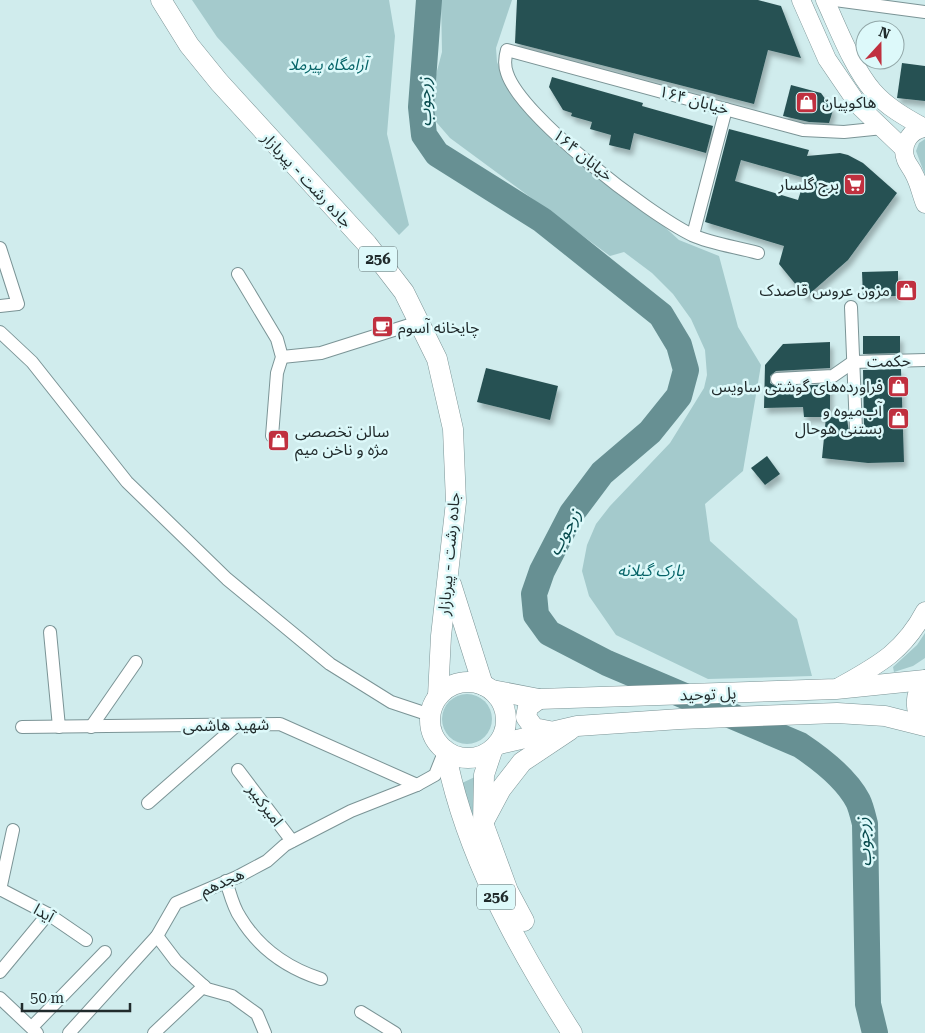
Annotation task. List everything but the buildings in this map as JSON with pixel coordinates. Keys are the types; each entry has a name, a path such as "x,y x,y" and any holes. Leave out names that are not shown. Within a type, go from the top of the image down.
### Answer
{"main road":[{"name":"جاده رشت - پیربازار","path":"161,0 189,44 219,82 366,244 404,292 437,359 453,429 456,502 441,636 438,696"},
{"path":"801,0 827,59 859,106 903,148 906,160 914,173 925,204"},
{"path":"825,0 846,47 873,91 898,113 924,128 908,138 903,148"},
{"path":"449,578 488,687"},
{"path":"836,689 878,664 900,648 917,627 925,611"},
{"path":"925,680 917,695 918,712 925,725"},
{"name":"پل توحید","path":"488,687 539,699 836,689 925,680"},
{"path":"438,696 454,684 474,682 488,687"},
{"name":"256","path":"488,687 504,706 507,715 504,735 495,747 484,775 483,823 508,891 584,1033"},
{"name":"256","path":"438,696 430,714 433,734 445,750 454,792 496,898 550,999 572,1033"},
{"path":"539,699 528,707 526,717 534,728 549,731"},
{"name":"پل توحید","path":"495,747 549,731 576,726 680,719 837,713 885,716 925,725"},
{"path":"483,823 501,789 522,762 576,726"},
{"path":"445,750 458,757 473,758 495,747"}],"street":[{"path":"835,0 925,12"},
{"name":"۱۶۴ خیابان","path":"507,50 803,130 844,132 883,128"},
{"name":"خیابان ۱۶۴","path":"507,50 506,72 514,88 536,117 648,208 693,235 758,253"},
{"path":"693,235 726,109"},
{"path":"0,248 18,304 0,306"},
{"path":"238,274 277,339 282,356 277,373 272,436"},
{"name":"حکمت","path":"851,308 856,428"},
{"path":"282,356 320,352 419,322"},
{"path":"0,332 32,362 127,482 227,579 330,664 391,702 430,714"},
{"name":"حکمت","path":"777,379 833,376 854,362 925,360"},
{"path":"50,632 59,727"},
{"path":"91,726 136,662"},
{"name":"شهید هاشمی","path":"22,727 280,724 417,785"},
{"path":"148,803 237,725"},
{"name":"هجدهم","path":"69,1033 157,936 176,904 266,861 292,841 351,811 435,776 445,750"},
{"name":"امیرکبیر","path":"238,770 292,841"},
{"path":"0,890 2,870 14,830"},
{"path":"226,881 239,916 255,938 279,959 302,973 320,979"},
{"name":"آیدا","path":"0,890 48,914 86,940"},
{"path":"0,972 48,914"},
{"path":"157,936 176,961 204,986 232,996 257,1014 265,1033"},
{"path":"1,1001 35,1030 105,952"},
{"path":"154,1033 204,986"},
{"path":"361,1012 395,1033"}],"green space":[{"name":"آرامگاه پیرملا","path":"192,0 389,0 395,36 387,134 409,225 399,235 217,37"},
{"name":"پارک گیلانه","path":"441,0 512,0 496,48 497,62 506,83 679,240 719,256 738,327 761,365 743,471 705,504 710,541 797,619 812,676 708,679 616,635 589,596 582,571 587,545 596,524 610,506 670,443 704,388 707,375 705,350 691,319 673,294 652,273 624,252 610,256 450,138 431,116 433,86 442,52"},
{"path":"925,139 925,175 916,151 919,143"},
{"path":"925,633 925,658 913,666 894,672 893,667 917,645"},
{"path":"462,694 472,694 485,701 492,714 492,724 485,737 472,744 462,744 453,740 446,733 442,724 442,714 446,705 453,698"},
{"path":"477,776 473,801 474,831 462,783"}],"waterway":[{"name":"زرجوب","path":"429,0 421,107 424,135 437,154 542,220 661,315 679,345 686,370 679,396 650,432 602,473 572,513 542,571 534,594 536,615 549,633 607,663 800,745 824,763 847,785 858,801 865,824 868,1004 875,1033"}],"place":[{"name":"هاکوپیان","path":"806,102"},
{"name":"برج گلسار","path":"855,184"},
{"name":"مزون عروس قاصدک","path":"906,290"},
{"name":"چایخانه آسوم","path":"382,327"},
{"name":"فراورده‌های گوشتی ساویس","path":"899,386"},
{"name":"آب‌میوه و بستنی هوحال","path":"898,419"},
{"name":"سالن تخصصی مژه و ناخن میم","path":"279,440"}]}
